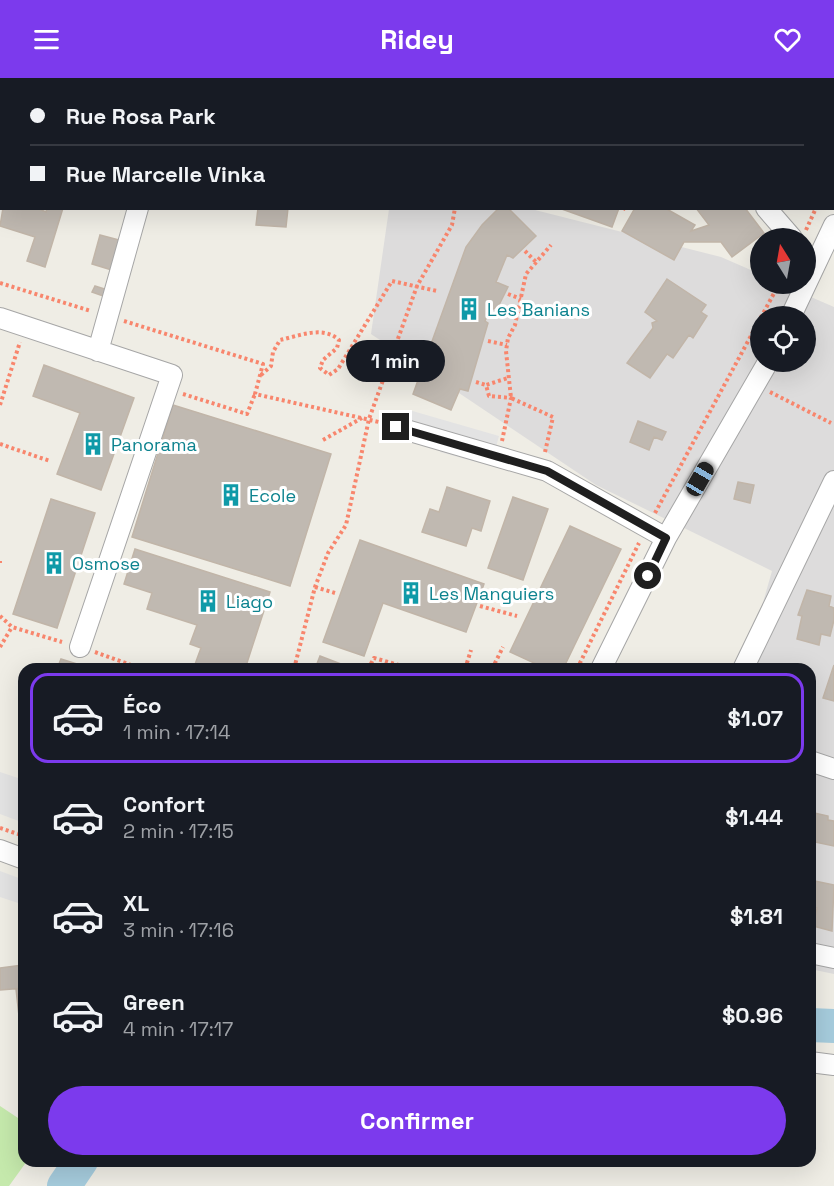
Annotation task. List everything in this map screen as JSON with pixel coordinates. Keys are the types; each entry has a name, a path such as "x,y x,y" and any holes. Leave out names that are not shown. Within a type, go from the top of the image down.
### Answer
{"street":[{"path":"98,351 137,210"},
{"path":"768,210 783,228"},
{"path":"816,250 834,225"},
{"path":"0,318 172,375 80,647"},
{"path":"604,663 666,538 762,372"},
{"path":"396,427 541,470 666,538"},
{"path":"746,663 826,517 834,481"},
{"path":"816,763 834,769"},
{"path":"0,850 18,857"},
{"path":"816,954 834,958"},
{"path":"816,1063 834,1065"}],"path":[{"path":"296,663 315,587 328,553 346,525 369,419 417,286 452,225 455,210"},
{"path":"807,228 815,210"},
{"path":"499,457 511,398 507,345 515,325 526,274 551,245"},
{"path":"525,251 536,262"},
{"path":"260,375 265,374 271,366 273,352 280,340 318,332 332,334 339,340 337,348 323,360 320,368 329,375 339,369 392,281 437,291"},
{"path":"0,283 263,364 255,394 369,419"},
{"path":"508,294 521,299"},
{"path":"580,663 647,527 774,294"},
{"path":"0,405 20,341"},
{"path":"488,341 507,345"},
{"path":"476,382 486,385 508,378"},
{"path":"486,385 489,396 511,398 554,417 541,470"},
{"path":"764,389 831,423"},
{"path":"323,440 362,417"},
{"path":"0,444 50,461"},
{"path":"315,587 335,593"},
{"path":"480,606 517,616"},
{"path":"0,616 12,627 125,663"},
{"path":"0,648 12,627"},
{"path":"495,663 503,647"},
{"path":"467,663 471,650"},
{"path":"371,663 374,658 392,663"}],"shaded area":[{"path":"389,210 535,210 721,257 750,270 750,294 804,294 834,307 834,974 816,970 816,663 746,663 772,571 596,485 371,334"},
{"path":"409,410 499,436 491,466 440,452 443,440 404,429"},
{"path":"0,772 18,778 18,821 0,814"},
{"path":"0,871 18,878 18,903 0,897"}],"green space":[{"path":"0,1106 18,1118 18,1167 23,1167 9,1186 0,1186"}],"building":[{"path":"3,210 46,212 46,210 62,210 45,267 27,261 35,237 0,226"},
{"path":"258,210 288,210 286,227 256,225"},
{"name":"Les Banians","path":"497,210 510,210 536,236 513,258 507,255 496,282 508,287 499,305 489,312 485,321 488,323 468,391 460,389 451,410 413,394 466,247 482,225"},
{"path":"565,210 618,210 612,227"},
{"path":"634,210 669,210 695,225 691,231 709,225 698,210 747,210 760,228 750,228 750,244 732,257 721,242 684,242 674,260 622,231"},
{"path":"100,235 123,241 115,271 92,264"},
{"path":"667,279 706,305 701,312 707,316 693,338 689,335 673,358 667,354 650,378 627,363 653,328 652,323 657,321 645,312"},
{"path":"95,286 111,291 109,298 92,292"},
{"name":"Panorama","path":"44,365 134,398 101,490 57,474 80,413 33,396"},
{"name":"Ecole","path":"173,405 331,454 290,586 132,537"},
{"path":"638,421 666,432 662,440 654,437 649,450 630,442"},
{"path":"738,482 754,485 750,503 734,499"},
{"path":"447,487 490,501 481,531 472,528 466,546 422,532 430,509 439,512"},
{"path":"513,497 548,509 523,580 488,568"},
{"name":"Osmose","path":"51,499 95,513 57,628 13,614"},
{"path":"570,526 621,549 566,663 534,663 510,652"},
{"name":"Les Manguiers","path":"360,540 484,584 466,632 383,603 364,656 323,642"},
{"name":"Liago","path":"135,549 270,592 247,663 195,663 201,648 190,644 197,625 147,609 152,593 124,584"},
{"path":"807,590 831,596 829,606 834,608 830,636 821,634 819,645 797,639 802,616 798,615"},
{"path":"320,656 338,663 317,663"},
{"path":"61,659 74,663 59,663"},
{"path":"834,665 834,701 823,698"},
{"path":"816,813 828,816 828,820 834,821 834,846 816,842"},
{"path":"816,881 834,885 832,931 816,927"},
{"path":"18,966 18,988 0,990 0,968"}],"waterway":[{"path":"816,1025 834,1026"},
{"path":"64,1186 77,1167"}],"place":[{"name":"Les Banians","path":"469,309"},
{"name":"Panorama","path":"93,444"},
{"name":"Ecole","path":"231,495"},
{"name":"Osmose","path":"54,563"},
{"name":"Les Manguiers","path":"411,593"},
{"name":"Liago","path":"208,601"}],"route":[{"path":"396,427 547,471 666,538 648,576"}]}
